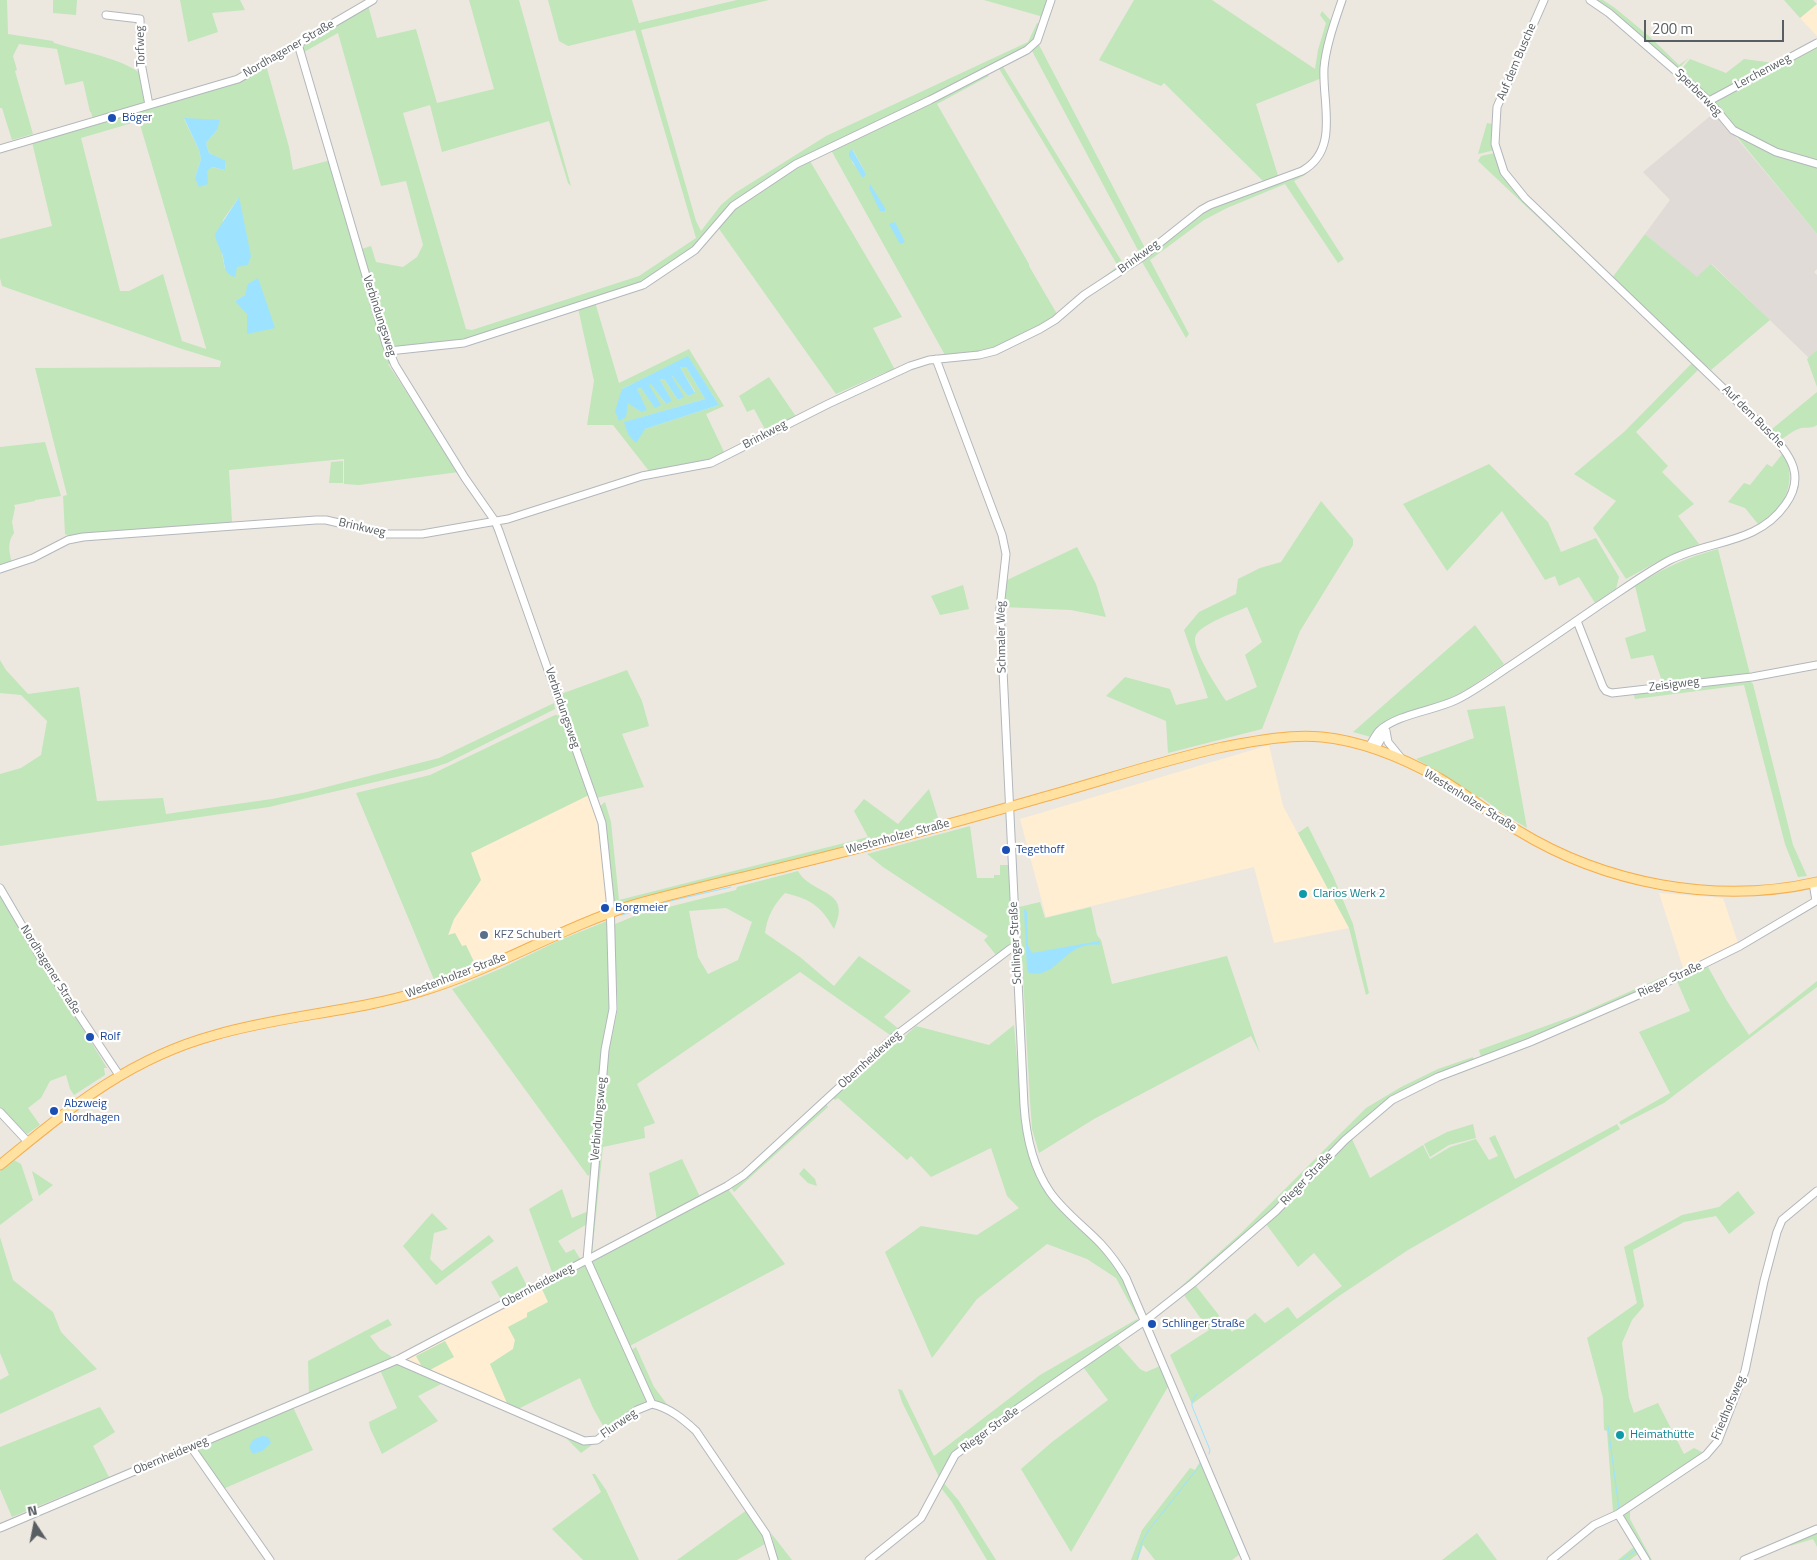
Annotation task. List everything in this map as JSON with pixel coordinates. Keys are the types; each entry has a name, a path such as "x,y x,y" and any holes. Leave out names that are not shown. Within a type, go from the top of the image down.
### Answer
{"main road":[{"name":"Westenholzer Straße","path":"0,1165 89,1094 119,1075 167,1052 216,1034 261,1024 367,1006 423,991 476,971 565,930 610,912 654,899 936,828 1196,753 1258,740 1299,736 1321,737 1347,741 1372,748 1439,778 1518,831 1557,852 1619,875 1666,886 1714,890 1767,890 1815,883"}],"street":[{"name":"Nordhagener Straße","path":"0,149 238,79 372,0"},
{"path":"389,351 464,343 642,285 695,250 733,206 796,164 930,100 1027,50 1038,41 1051,0"},
{"name":"Brinkweg","path":"0,569 33,558 68,540 83,536 316,520 326,520 387,534 401,535 422,534 495,522 642,476 711,463 858,389 921,362 980,355 995,351 1055,320 1084,295 1142,257 1201,210 1302,171 1312,166 1320,158 1326,138 1324,66 1334,23 1342,0"},
{"name":"Auf dem Busche","path":"1387,728 1396,720 1455,701 1471,692 1669,560 1686,552 1741,538 1755,532 1771,522 1790,498 1795,484 1792,463 1787,451 1525,198 1504,172 1495,144 1497,107 1544,0"},
{"name":"Sperberweg","path":"1590,0 1609,13 1677,72 1708,101 1733,130 1776,152 1817,164"},
{"name":"Torfweg","path":"106,15 140,19 140,62 149,105"},
{"name":"Lerchenweg","path":"1708,101 1817,43"},
{"name":"Verbindungsweg","path":"298,44 389,351 395,366 465,478 495,522 602,822 610,912 613,1009 605,1050 587,1260 652,1404"},
{"name":"Schmaler Weg","path":"936,359 1006,550 1000,608 1009,807"},
{"name":"Zeisigweg","path":"1577,621 1603,687 1612,692 1752,677 1817,665"},
{"path":"1372,748 1387,728"},
{"path":"1387,728 1388,742 1405,762"},
{"name":"Schlinger Straße","path":"1009,807 1026,1129 1036,1164 1050,1192 1114,1259 1134,1293 1246,1560"},
{"path":"1815,883 1816,901"},
{"name":"Nordhagener Straße","path":"0,888 41,958 119,1075"},
{"name":"Rieger Straße","path":"870,1560 921,1518 955,1455 1146,1320 1193,1283 1276,1211 1345,1140 1392,1100 1438,1077 1530,1042 1659,986 1740,946 1816,901"},
{"name":"Obernheideweg","path":"0,1528 397,1360 719,1190 744,1175 895,1036 1016,946"},
{"path":"0,1112 28,1142"},
{"name":"Friedhofsweg","path":"1551,1560 1594,1525 1618,1514 1706,1455 1718,1441 1745,1371 1764,1281 1777,1232 1782,1220 1817,1191"},
{"name":"Flurweg","path":"397,1360 584,1441 596,1440 638,1410 652,1404 668,1410 696,1431 766,1534 774,1560"},
{"path":"191,1447 270,1560"},
{"path":"1618,1514 1646,1560"},
{"path":"1744,1560 1817,1529"}],"shaded area":[{"path":"1817,4 1817,36 1800,18"},
{"path":"1715,112 1817,234 1817,269 1814,272 1817,275 1817,350 1809,358 1712,264 1697,278 1645,234 1670,200 1643,172"},
{"path":"1269,745 1283,806 1349,928 1274,943 1254,867 1046,917 1020,819"},
{"path":"591,794 600,822 607,909 557,929 476,966 466,946 463,947 455,933 448,936 454,919 481,880 471,853"},
{"path":"1659,893 1723,898 1738,943 1684,971"},
{"path":"542,1289 548,1302 527,1313 527,1317 508,1327 515,1340 513,1349 490,1364 507,1403 409,1363 406,1359"}],"green space":[{"path":"0,0 7,0 8,34 53,41 54,43 112,59 133,69 141,74 146,103 93,119 83,81 65,85 57,49 19,44 13,56 17,70 15,71 33,134 12,140 2,108 0,108"},
{"path":"53,0 77,0 76,15 53,13"},
{"path":"180,0 240,0 245,10 212,13 218,32 188,42"},
{"path":"469,0 519,0 571,186 568,183 549,121 442,152 430,105 403,113 466,329 472,330 639,276 696,238 635,30 568,46 559,41 548,0 632,0 639,23 737,0 769,0 641,30 696,221 701,231 721,205 735,193 826,136 1028,42 1037,23 1043,25 1036,40 1027,48 796,162 724,211 694,249 642,283 465,340 392,349 386,338 362,249 371,246 376,262 403,267 417,257 423,245 406,181 381,186 338,33 304,52 301,44 368,5 377,38 416,29 437,103 494,89"},
{"path":"984,0 1049,0 1043,20 1040,19 1040,16"},
{"path":"1134,0 1212,0 1315,69 1318,50 1326,23 1320,15 1322,11 1333,23 1322,78 1256,104 1279,179 1265,183 1164,83 1161,86 1099,60"},
{"path":"1592,0 1603,0 1615,8 1650,37 1679,65 1689,58 1677,70"},
{"path":"1784,0 1813,0 1817,4 1800,18"},
{"path":"1037,43 1146,250 1140,254 1031,49"},
{"path":"1817,46 1817,234 1733,132 1714,104 1715,100"},
{"path":"1690,59 1726,73 1744,59 1774,63 1708,99 1679,72"},
{"path":"266,65 289,147 293,170 331,160 333,176 391,364 388,364 459,472 359,485 344,484 344,459 229,470 232,522 69,536 65,534 63,496 67,495 35,368 220,367 221,361 2,286 0,278 0,239 52,226 32,142 236,82","holes":["184,119 217,130 206,143 209,153 226,162 225,170 212,167 195,178 201,159 199,150","139,121 206,349 182,341 163,274 129,291 120,291 81,138","239,197 225,269 222,254 223,220","245,295 275,328 235,301"]},
{"path":"1002,65 1124,265 1093,285 1118,266 998,67"},
{"path":"986,72 989,76 937,104 1057,314 1041,325 988,351 976,354 945,355 831,150","holes":["853,150 866,174 853,164 849,152"]},
{"path":"1487,123 1493,124 1495,150 1478,154"},
{"path":"1495,153 1503,173 1583,256 1581,258 1478,161 1481,156"},
{"path":"810,161 902,317 873,328 895,370 887,374 886,372 836,394 717,226 740,203 742,205 779,179"},
{"path":"1306,172 1305,175 1294,181 1344,259 1338,263 1285,184 1227,208 1204,220 1150,260 1189,334 1186,338 1141,260 1207,209"},
{"path":"1645,234 1697,277 1711,264 1770,320 1711,370 1708,367 1706,368 1612,278"},
{"path":"595,302 619,383 689,349 724,406 706,414 725,454 705,462 649,471 613,425 587,425 594,381 578,308","holes":["688,357 719,405 645,429 625,422 705,399 686,367 680,367 695,392 688,396 674,376 671,377 683,397 678,400 664,379 660,380 671,400 665,403 651,383 648,385 660,405 655,407 641,388 637,389 641,412 628,402 622,389"]},
{"path":"1817,350 1817,387 1807,359"},
{"path":"1692,363 1699,369 1636,432 1668,466 1662,472 1694,504 1678,516 1699,544 1666,557 1626,579 1593,528 1616,501 1574,474 1624,432"},
{"path":"769,377 797,418 767,433 754,409 747,412 739,396"},
{"path":"1817,392 1817,425 1798,429 1782,439 1772,429"},
{"path":"45,442 61,496 14,505 12,522 14,533 10,540 9,548 12,563 0,567 0,447"},
{"path":"1783,453 1790,474 1786,494 1782,503 1775,511 1758,524 1745,508 1728,502 1744,483 1750,485 1767,464 1772,467"},
{"path":"343,461 343,483 329,483 331,462"},
{"path":"1489,464 1548,522 1561,552 1596,538 1619,577 1616,589 1595,603 1579,577 1559,586 1555,576 1545,580 1502,511 1447,571 1403,504"},
{"path":"1321,501 1353,539 1353,545 1300,631 1262,729 1168,753 1166,721 1106,696 1125,677 1170,689 1176,705 1208,698 1184,630 1199,612 1236,594 1238,579 1260,568 1281,562","holes":["1247,607 1262,642 1245,655 1257,687 1226,701 1201,658 1195,641 1196,635 1212,622"]},
{"path":"1077,547 1096,584 1106,617 1071,610 1003,607 1005,581"},
{"path":"1718,549 1750,674 1663,684 1653,655 1631,659 1625,638 1646,631 1635,586 1675,564"},
{"path":"963,585 969,609 940,615 931,596"},
{"path":"1475,625 1504,664 1469,688 1435,706 1395,719 1371,737 1353,732"},
{"path":"0,660 6,670 28,694 79,687 97,801 163,798 166,814 272,799 307,792 439,758 554,703 555,709 447,763 426,770 269,807 0,846 0,774 21,768 41,755 47,721 21,695 0,693"},
{"path":"627,670 642,701 649,726 622,734 644,787 596,798 561,694"},
{"path":"1749,680 1753,684 1793,845 1807,876 1798,877 1785,844 1744,685 1635,699 1633,692"},
{"path":"1505,706 1527,828 1481,797 1475,798 1441,773 1416,759 1474,738 1467,710"},
{"path":"555,715 562,716 591,794 471,853 481,880 454,919 448,935 455,933 462,946 466,945 476,966 435,982 356,793 430,775"},
{"path":"929,789 938,818 933,819 935,824 616,905 612,902 599,807 605,802 611,822 619,900 868,837 854,811 864,799 898,824"},
{"path":"970,826 977,878 994,878 994,875 1000,875 1000,865 1009,865 1011,943 996,955 984,940 988,936 883,867 867,854"},
{"path":"1308,826 1333,876 1353,924 1369,993 1366,995 1349,928 1298,833"},
{"path":"798,871 804,879 835,899 838,906 838,916 834,929 824,914 809,901 785,893 772,911 765,933 800,957 834,986 859,956 911,991 884,1017 899,1029 890,1035 800,972 637,1084 655,1123 644,1127 645,1138 603,1147 592,1254 589,1254 600,1124 609,1050 618,1008 614,944 615,924 637,915 736,890 737,887","holes":["726,908 752,922 738,960 708,974 698,957 689,911"]},
{"path":"0,893 107,1068 104,1068 105,1075 74,1095 66,1075 50,1081 41,1098 28,1108 40,1125 27,1134 0,1108"},
{"path":"1040,902 1045,918 1091,907 1097,935 1101,940 1112,984 1227,956 1260,1053 1251,1036 1094,1119 1039,1153 1032,1129 1019,907"},
{"path":"607,921 612,1009 596,1110 591,1173 588,1176 452,989"},
{"path":"1708,967 1749,1035 1817,981 1817,987 1664,1103 1621,1125 1619,1122 1670,1093 1639,1032 1690,1011 1677,981"},
{"path":"1683,968 1684,971 1609,1006 1533,1038 1481,1057 1479,1050 1579,1014"},
{"path":"1014,1025 1023,1129 1037,1179 1060,1209 1112,1260 1141,1313 1136,1315 1116,1278 1087,1259 1047,1244 977,1299 932,1358 885,1252 921,1226 977,1235 1019,1208 1007,1196 991,1148 931,1177 911,1156 907,1160 838,1098 835,1100 832,1097 901,1034 905,1036 916,1026 989,1045"},
{"path":"1473,1057 1474,1061 1391,1098 1375,1110 1343,1139 1274,1210 1192,1282 1160,1305 1241,1233 1366,1108 1401,1087 1438,1069"},
{"path":"825,1103 828,1107 734,1192 731,1187"},
{"path":"1473,1124 1476,1138 1449,1145 1430,1157 1424,1144 1447,1132"},
{"path":"1617,1124 1620,1129 1408,1250 1339,1296 1192,1404 1170,1355 1209,1330 1184,1295 1196,1286 1232,1332 1255,1313 1265,1323 1288,1307 1297,1319 1342,1286 1314,1253 1298,1267 1266,1224 1351,1137 1370,1178 1423,1145 1430,1159 1450,1147 1476,1139 1489,1160 1498,1156 1489,1138 1495,1135 1515,1179"},
{"path":"682,1159 701,1199 657,1220 649,1173"},
{"path":"14,1160 21,1164 33,1200 0,1225 0,1171"},
{"path":"804,1168 815,1179 817,1186 808,1183 799,1174"},
{"path":"32,1171 53,1185 39,1196"},
{"path":"562,1189 572,1218 591,1210 589,1223 558,1241 566,1253 574,1249 581,1260 553,1275 529,1209"},
{"path":"728,1189 785,1264 624,1349 648,1403 606,1431 593,1408 580,1378 518,1409 507,1403 490,1364 513,1349 515,1340 508,1327 527,1317 527,1313 548,1302 542,1289"},
{"path":"1738,1191 1755,1213 1729,1234 1716,1216 1684,1222 1633,1250 1644,1306 1632,1320 1622,1343 1629,1398 1634,1413 1658,1403 1684,1454 1694,1448 1704,1453 1613,1512 1607,1431 1604,1430 1603,1398 1587,1338 1637,1303 1624,1247 1682,1215 1719,1207"},
{"path":"432,1213 448,1229 434,1233 430,1259 442,1271 489,1235 494,1241 436,1285 403,1246"},
{"path":"0,1237 13,1280 53,1312 61,1332 97,1369 0,1414 0,1380 9,1375 0,1353"},
{"path":"517,1266 528,1288 502,1301 491,1282"},
{"path":"388,1319 392,1325 370,1336 380,1349 395,1359 309,1396 308,1361"},
{"path":"1137,1319 1139,1323 953,1453 939,1477 902,1402 898,1389 902,1390 934,1456 1040,1375"},
{"path":"445,1341 454,1357 430,1370 421,1365 416,1356"},
{"path":"1117,1343 1140,1369 1146,1372 1160,1366 1169,1385 1071,1552 1021,1469 1052,1442 1108,1400 1083,1367"},
{"path":"636,1347 654,1387 669,1407 653,1403 630,1351"},
{"path":"397,1362 445,1382 418,1396 438,1421 382,1454 369,1422 397,1408 380,1370"},
{"path":"479,1395 585,1442 599,1440 581,1453 563,1435 475,1398"},
{"path":"100,1407 115,1432 93,1446 109,1477 12,1517 0,1489 0,1447"},
{"path":"293,1407 313,1450 223,1489 196,1451 198,1446"},
{"path":"1707,1455 1708,1458 1630,1511 1630,1519 1652,1560 1647,1560 1619,1514"},
{"path":"1201,1460 1240,1554 1232,1560 1155,1560 1143,1545 1138,1560 1131,1560 1142,1530 1190,1468 1195,1470"},
{"path":"592,1474 595,1474 606,1490 639,1560 583,1560 552,1529 601,1492"},
{"path":"943,1482 959,1501 996,1560 987,1560 952,1502 941,1488"},
{"path":"747,1510 765,1535 765,1544 737,1560 677,1560"},
{"path":"1817,1531 1817,1547 1813,1539 1790,1546 1789,1542"},
{"path":"771,1533 792,1560 777,1560"},
{"path":"1477,1533 1497,1560 1442,1560"},
{"path":"1635,1546 1639,1553 1630,1560 1618,1560"}],"water":[{"path":"184,118 220,120 217,130 206,143 209,153 226,161 225,170 212,167 207,171 208,184 199,187 195,178 201,159 199,150"},
{"path":"852,149 866,174 864,177 862,177 849,156 849,152"},
{"path":"870,184 885,211 880,211 869,188"},
{"path":"239,197 251,256 248,265 237,267 235,277 226,271 215,234"},
{"path":"895,222 905,242 900,244 889,224"},
{"path":"258,278 275,328 247,334 247,314 235,301 245,295 248,284"},
{"path":"688,356 719,405 645,429 636,443 628,434 624,422 705,399 686,367 680,367 695,393 688,396 673,376 684,397 678,400 664,379 660,380 672,401 666,404 651,384 649,385 661,405 655,408 641,388 637,389 647,410 641,412 628,403 626,417 619,421 615,411 622,389"},
{"path":"1024,909 1027,912 1028,945 1032,953 1099,941 1100,945 1088,945 1078,948 1047,971 1039,974 1029,973 1027,969"},
{"path":"262,1436 268,1437 271,1443 262,1451 253,1454 249,1447 253,1440"}],"waterway":[{"path":"622,915 670,901 731,887"},
{"path":"1197,1394 1192,1401 1192,1406 1210,1450 1209,1454"},
{"path":"1608,1426 1619,1509"},
{"path":"1137,1560 1142,1542 1148,1531 1201,1464"},
{"path":"1622,1560 1636,1550"}],"place":[{"name":"Böger","path":"112,118"},
{"name":"Tegethoff","path":"1006,850"},
{"name":"Clarios Werk 2","path":"1303,894"},
{"name":"Borgmeier","path":"605,908"},
{"name":"KFZ Schubert","path":"484,935"},
{"name":"Rolf","path":"90,1037"},
{"name":"Abzweig Nordhagen","path":"54,1111"},
{"name":"Schlinger Straße","path":"1152,1324"},
{"name":"Heimathütte","path":"1620,1435"}]}
